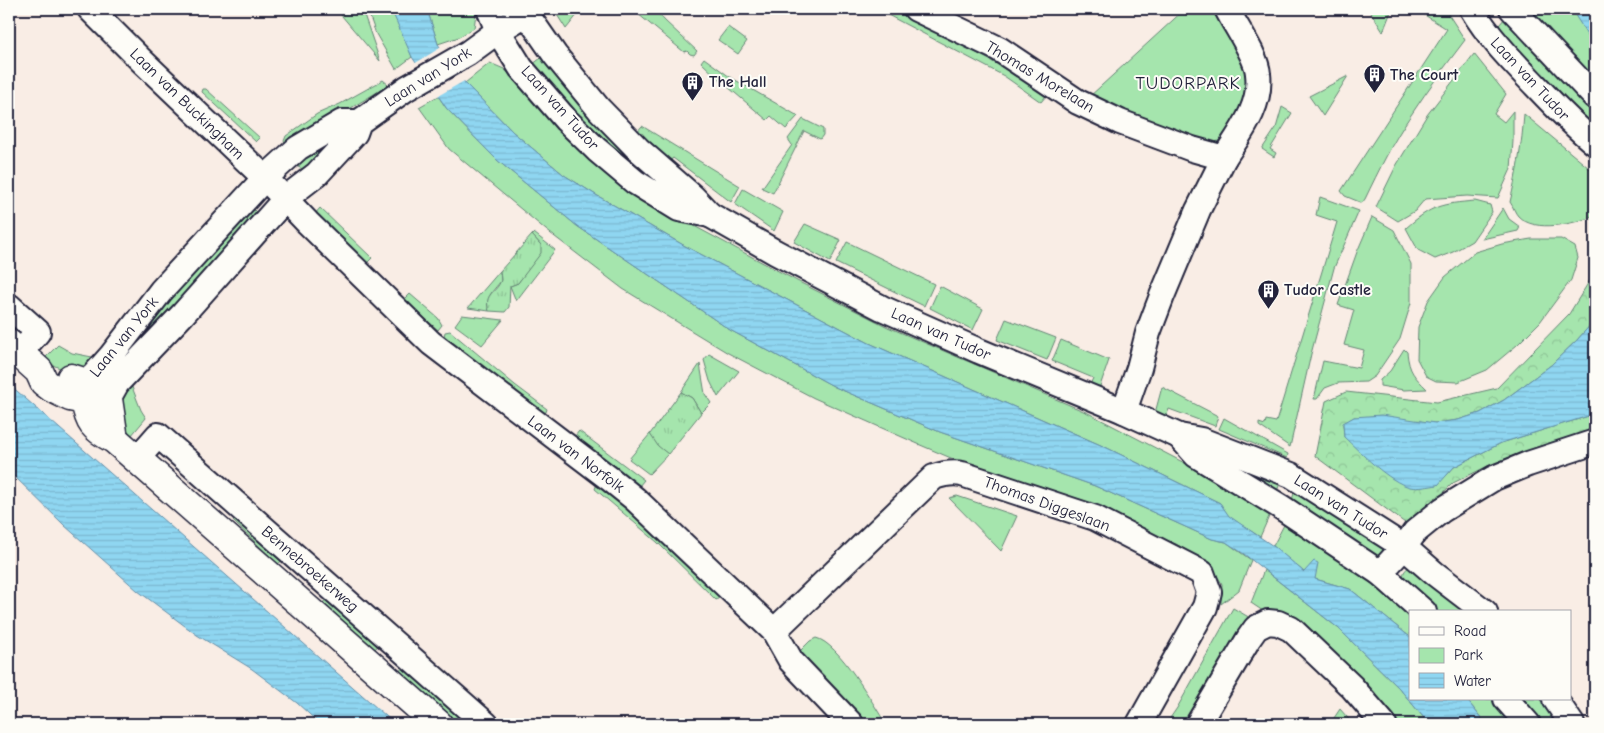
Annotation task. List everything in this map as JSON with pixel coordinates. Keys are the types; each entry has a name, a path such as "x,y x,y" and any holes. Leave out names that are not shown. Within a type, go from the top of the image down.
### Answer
{"street":[{"name":"Laan van Tudor","path":"488,9 498,31 521,68 566,120 597,150 636,182 679,209 710,215"},
{"name":"Thomas Morelaan","path":"916,9 999,49 1078,102 1120,122 1192,149 1224,158"},
{"path":"1124,411 1139,368 1148,333 1198,210 1224,158 1246,123 1256,100 1258,74 1250,50 1227,9"},
{"path":"1478,18 1503,9"},
{"path":"1512,9 1595,97"},
{"name":"Laan van Tudor","path":"498,31 525,11 555,55 599,109 710,215 882,308 1179,436 1201,440 1291,475 1404,547 1434,573 1483,610"},
{"name":"Laan van Buckingham","path":"100,12 141,60 286,198"},
{"name":"Laan van Tudor","path":"1478,18 1504,52 1577,128 1595,143"},
{"name":"Laan van York","path":"93,394 111,356 161,291 265,178 298,148 342,122 359,122 407,88 468,53 498,31"},
{"name":"Laan van York","path":"93,394 117,383 183,314 286,198 317,174 355,134 359,122"},
{"name":"Laan van Norfolk","path":"286,198 308,223 432,343 635,499 774,631 791,661 851,724"},
{"path":"9,306 38,332 22,356 93,394"},
{"name":"Bennebroekerweg","path":"93,394 114,438 438,724"},
{"name":"Bennebroekerweg","path":"137,459 158,435 486,724"},
{"name":"Laan van Tudor","path":"1179,436 1196,455 1281,507 1380,573 1422,610"},
{"path":"1380,573 1415,532 1442,510 1494,478 1528,464 1595,442"},
{"name":"Thomas Diggeslaan","path":"774,631 934,478 952,472 962,474 1095,518 1202,573 1210,592 1205,606 1139,724"},
{"path":"1198,724 1249,638 1256,628 1268,622 1278,623 1292,629 1352,687 1384,724"},
{"path":"1507,700 1528,724"},
{"path":"1556,700 1572,724"}],"green space":[{"path":"336,9 362,9 380,61"},
{"path":"367,9 394,9 412,57 396,69 376,34"},
{"path":"427,9 475,9 474,28 459,37 438,44"},
{"path":"582,9 566,29 554,10"},
{"path":"632,9 654,9 697,51 694,55 687,51 684,52"},
{"path":"886,9 891,9 1009,71 1046,96 1041,102 1004,76 884,13"},
{"path":"1185,9 1215,9 1240,54 1248,84 1243,105 1232,130 1214,144 1196,144 1089,97"},
{"path":"1369,9 1392,9 1383,32"},
{"path":"1415,9 1445,9 1465,40 1404,125 1362,203 1345,196 1341,191 1447,29"},
{"path":"1525,9 1573,9 1587,34 1595,41 1595,87"},
{"path":"1505,18 1595,110 1595,134 1494,31"},
{"path":"728,27 747,41 738,54 718,40"},
{"path":"546,54 684,198 662,189 594,136 532,65"},
{"path":"1474,54 1506,94 1494,114 1504,122 1513,111 1511,169 1498,198 1467,196 1425,199 1415,211 1398,221 1376,207 1396,166 1427,115"},
{"path":"704,58 730,77 798,116 786,129 771,116 767,120 701,62"},
{"path":"490,63 504,69 619,178 696,227 888,327 1088,413 1200,471 1271,512 1260,537 1228,516 1220,503 1105,447 869,343 685,246 596,195 564,175 513,132 465,83"},
{"path":"1348,76 1323,116 1309,96"},
{"path":"383,80 389,85 288,146 284,141 286,136 317,114 340,104"},
{"path":"203,89 206,89 260,138 256,142 202,92"},
{"path":"438,96 447,109 497,160 577,226 730,330 835,387 940,432 1095,486 1212,539 1226,542 1251,560 1239,590 1221,604 1222,584 1211,565 1176,544 1036,487 958,461 814,398 728,353 623,289 546,230 449,149 419,107"},
{"path":"1282,107 1292,113 1270,149 1276,153 1274,157 1262,149 1276,128"},
{"path":"1524,114 1595,173 1595,216 1566,224 1545,226 1534,225 1517,215 1510,202 1519,158"},
{"path":"803,119 823,129 823,135 820,139 804,131 773,193 762,188 792,145 788,139"},
{"path":"642,126 740,186 731,202 673,158 666,164 635,134"},
{"path":"345,134 305,170 298,167 298,159"},
{"path":"743,189 783,212 774,231 735,204"},
{"path":"1320,197 1359,211 1334,268 1311,354 1290,447 1259,426 1259,423 1265,425 1266,420 1276,422 1337,222 1316,215"},
{"path":"1475,201 1490,205 1492,212 1472,241 1453,252 1435,259 1418,250 1406,228 1430,210 1454,203"},
{"path":"245,208 253,209 256,212 255,221 130,356 123,351"},
{"path":"320,208 372,258 366,264 314,215"},
{"path":"1503,208 1509,219 1520,227 1518,231 1482,239"},
{"path":"1372,217 1394,230 1411,264 1411,303 1400,339 1375,376 1366,382 1338,383 1325,388 1317,399 1314,399 1323,361 1359,368 1364,350 1344,345 1354,310 1338,305"},
{"path":"805,224 841,240 830,262 794,242"},
{"path":"534,233 555,250 516,301 510,286 518,283 541,245 532,235"},
{"path":"532,235 541,245 541,253 518,283 510,286 509,307 505,312 489,311 488,300 501,280 500,271"},
{"path":"1531,239 1561,239 1575,247 1578,258 1571,280 1540,322 1517,345 1487,370 1458,382 1436,381 1426,376 1417,359 1418,327 1428,301 1445,277 1475,252 1502,244"},
{"path":"847,242 934,284 924,306 836,263"},
{"path":"500,271 501,281 488,298 489,311 468,308"},
{"path":"1595,272 1595,320 1551,365 1504,400 1480,413 1458,420 1435,423 1354,417 1343,424 1344,437 1447,475 1454,467 1501,443 1595,414 1595,432 1541,446 1492,464 1453,483 1409,526 1315,456 1326,401 1346,392 1437,402 1497,388 1569,314"},
{"path":"940,286 983,309 973,330 930,308"},
{"path":"410,294 438,318 442,325 438,330 404,300"},
{"path":"462,315 503,320 482,345 455,325"},
{"path":"1006,319 1056,338 1047,360 997,340"},
{"path":"450,331 547,409 546,412 542,414 462,352 444,336 445,332"},
{"path":"1061,340 1109,360 1098,392 1089,387 1093,378 1052,361"},
{"path":"58,345 72,353 97,358 83,368 71,371 65,370 43,360"},
{"path":"1404,349 1407,352 1413,373 1427,389 1404,390 1380,386 1380,380 1390,371"},
{"path":"709,354 739,371 718,397 710,381 704,360"},
{"path":"700,364 705,394 711,403 701,413 692,398 681,392"},
{"path":"130,382 146,418 131,436 119,415 119,404"},
{"path":"1162,387 1218,416 1215,426 1169,409 1166,417 1155,413"},
{"path":"681,392 692,398 701,413 668,454 658,446 650,434"},
{"path":"1224,418 1288,454 1287,458 1219,429"},
{"path":"579,431 644,480 639,486 575,436"},
{"path":"650,434 668,454 649,474 629,459"},
{"path":"1196,446 1280,483 1276,494"},
{"path":"598,481 721,593 721,597 716,600 657,542 595,489"},
{"path":"1295,490 1383,541 1384,549 1379,556 1371,557 1291,503"},
{"path":"957,496 1017,516 1001,551 949,498"},
{"path":"237,517 285,558 278,564 233,521"},
{"path":"1286,521 1364,568 1409,611 1409,636 1350,589 1315,579 1273,546"},
{"path":"1409,567 1463,610 1437,610 1404,583 1405,570"},
{"path":"1264,570 1338,628 1399,688 1429,724 1394,724 1269,615 1251,603"},
{"path":"328,596 381,642 375,649 323,603"},
{"path":"1233,608 1252,619 1186,724 1166,724 1177,708"},
{"path":"816,638 825,642 845,662 886,724 864,724 798,653 810,641"},
{"path":"404,664 473,724 459,724 400,671"},
{"path":"1467,700 1500,700 1519,724 1486,724"},
{"path":"1525,700 1550,700 1567,724 1544,724"},
{"path":"1340,709 1353,724 1330,724"}],"water":[{"path":"391,9 427,9 438,44 465,83 513,132 564,175 596,195 685,246 869,343 1105,447 1220,503 1229,516 1276,548 1304,572 1314,561 1318,563 1315,579 1350,589 1409,636 1409,700 1338,628 1226,542 1212,539 1095,486 940,432 835,387 730,330 577,226 497,160 447,109 412,57"},
{"path":"1571,9 1595,9 1595,41 1587,34"},
{"path":"1595,320 1595,414 1501,443 1454,467 1438,485 1420,488 1410,487 1393,479 1375,466 1344,437 1343,423 1354,417 1381,415 1435,423 1458,420 1480,413 1504,400 1551,365"},
{"path":"9,384 395,724 320,724 297,703 252,669 197,635 138,591 64,525 9,471"},
{"path":"1409,700 1467,700 1486,724 1429,724"}],"pier":[{"path":"443,46 466,80 436,97 414,64"}],"place":[{"name":"The Court","path":"1374,94"},
{"name":"The Hall","path":"693,101"},
{"name":"Tudor Castle","path":"1268,309"}],"district":[{"name":"TUDORPARK","path":"1188,83"}]}
